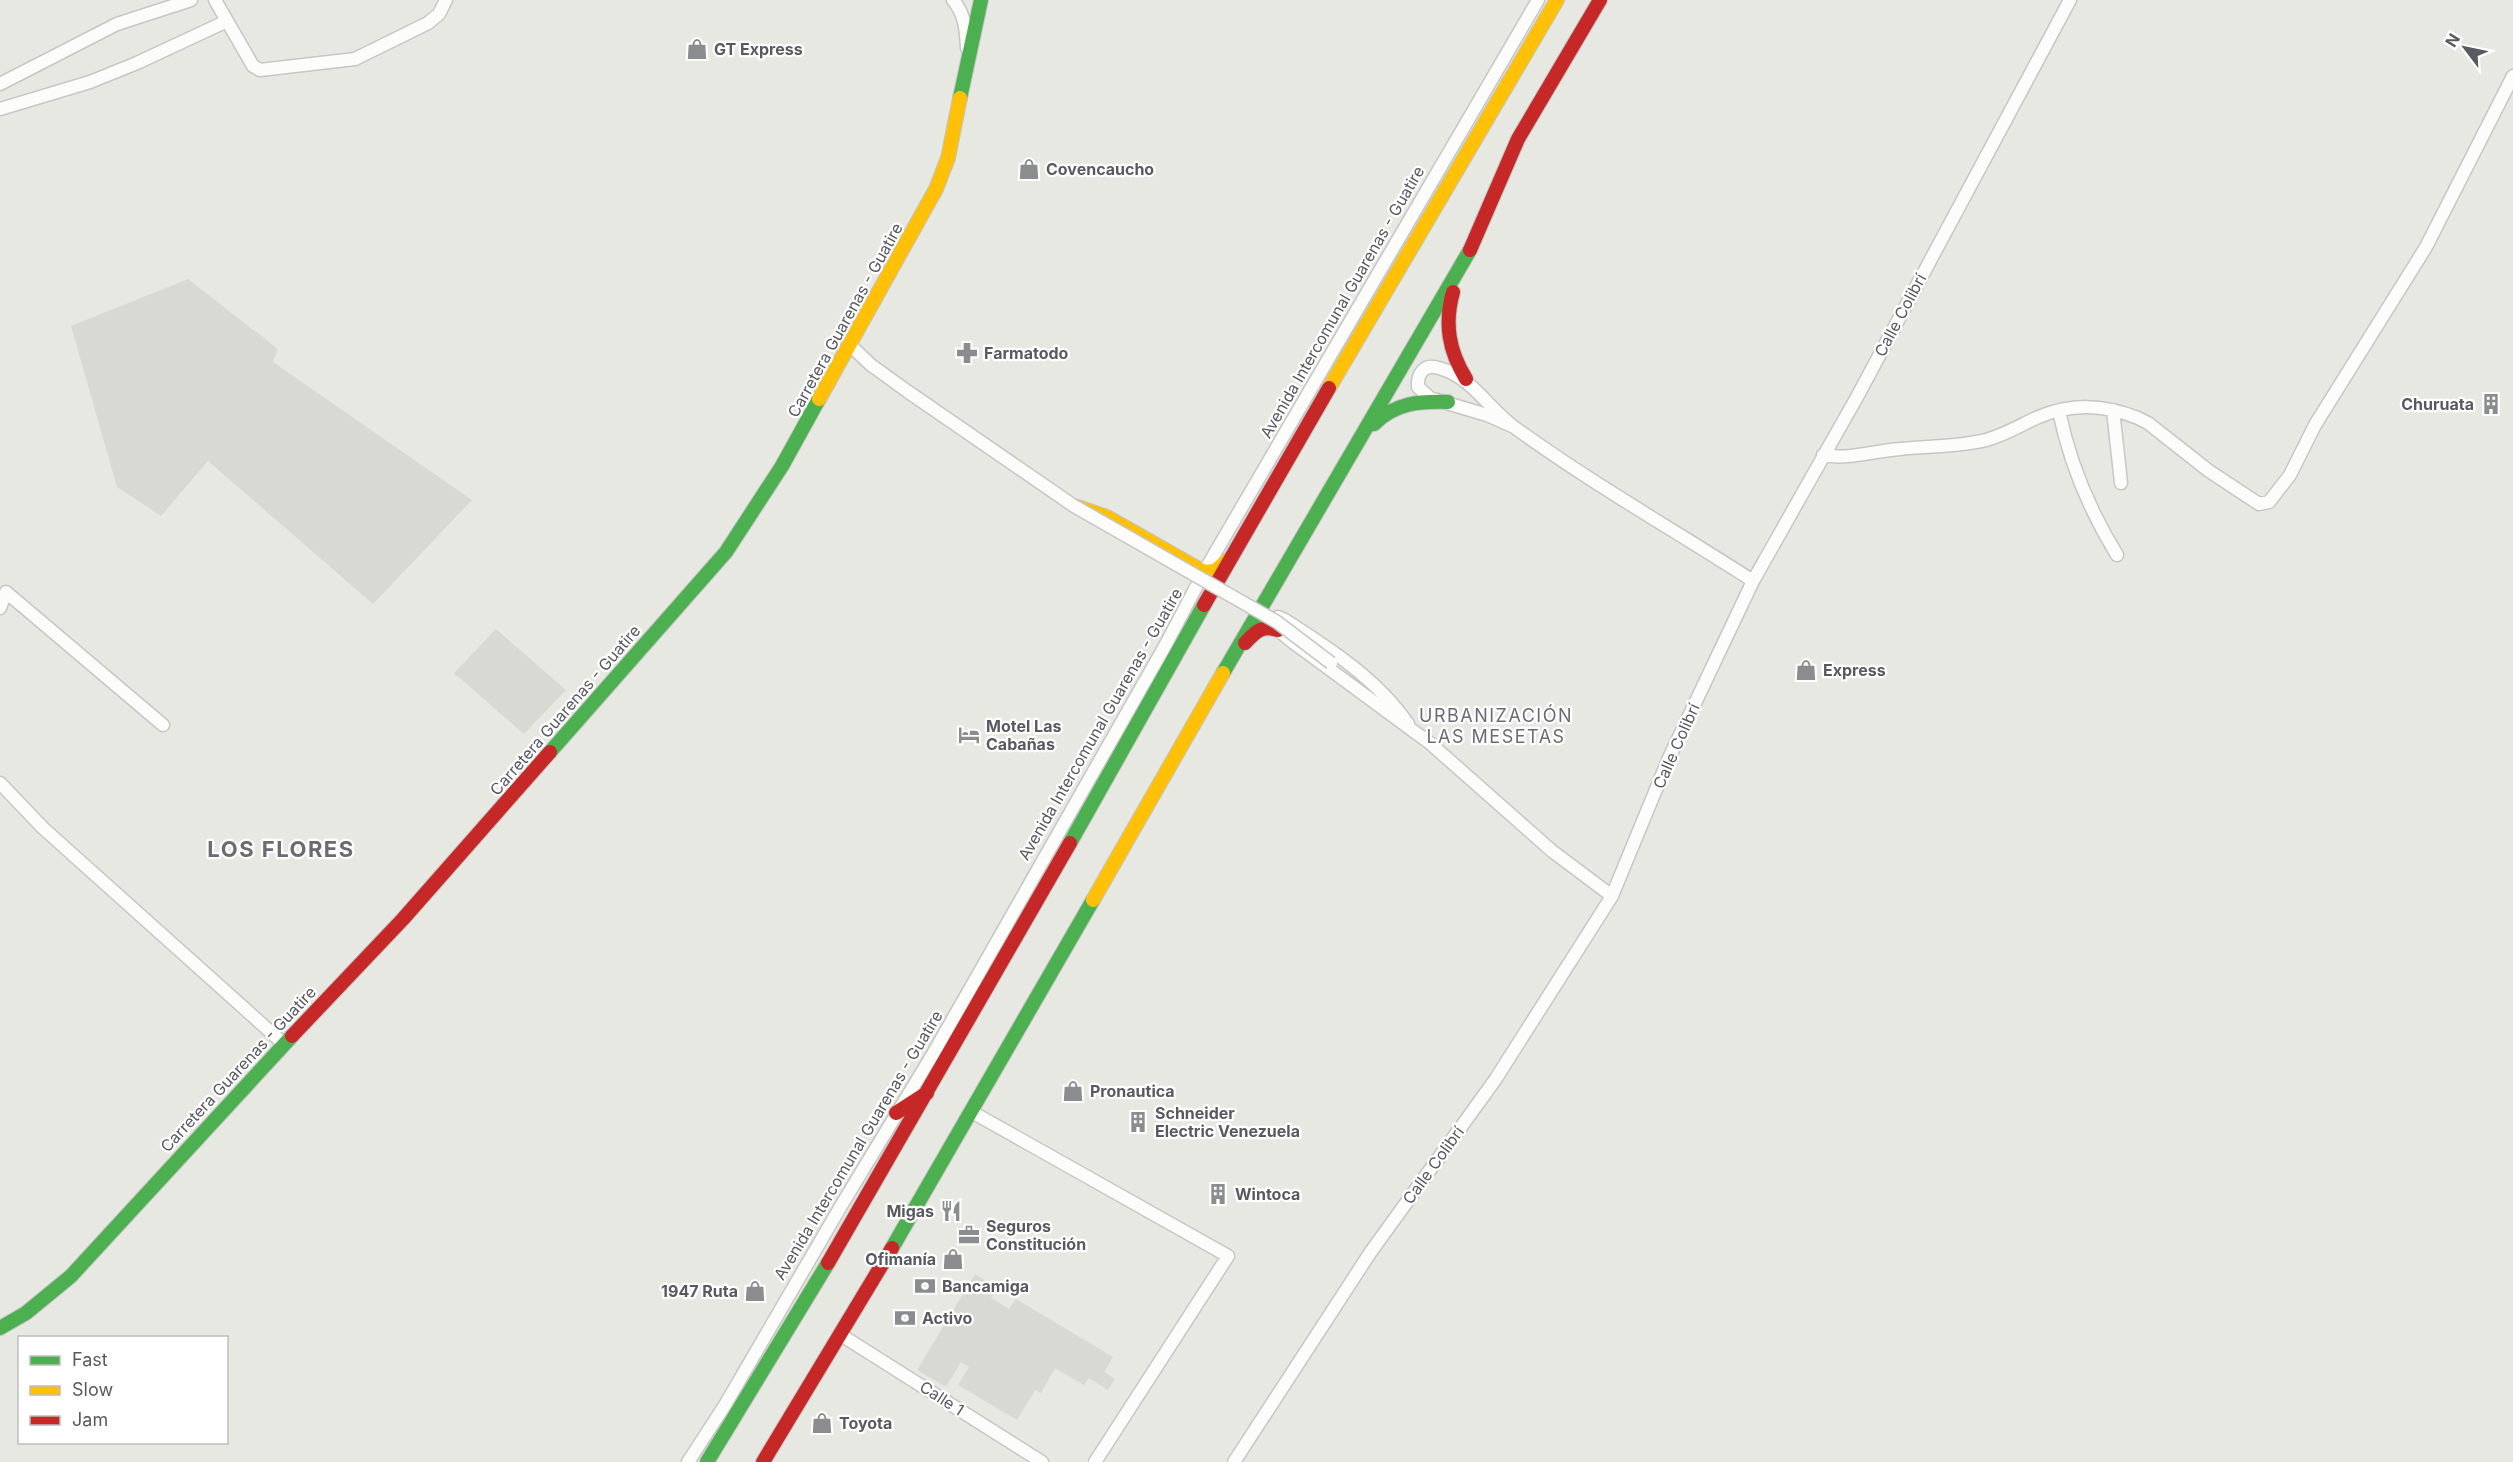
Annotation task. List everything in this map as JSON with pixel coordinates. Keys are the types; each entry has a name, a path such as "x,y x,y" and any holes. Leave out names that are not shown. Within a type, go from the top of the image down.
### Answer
{"main road":[{"name":"Carretera Guarenas - Guatire","path":"0,1328 26,1313 71,1276 402,918 726,552 782,466 936,189 948,158 981,0"},
{"name":"Avenida Intercomunal Guarenas - Guatire","path":"707,1462 819,1280 930,1091 1234,552 1557,0"},
{"path":"1466,380 1454,361 1449,346 1449,303 1518,139 1600,0"},
{"path":"763,1462 842,1335 1287,562 1359,443 1469,251"},
{"path":"1359,443 1381,416 1395,408 1418,402 1448,402"},
{"path":"1074,506 1107,517 1204,572 1210,573 1220,568 1234,552"},
{"path":"1074,506 1103,528 1188,578 1204,596 1201,610"},
{"path":"1229,665 1257,630 1267,626 1281,625 1275,607 1287,562"},
{"path":"1157,690 1165,646"},
{"path":"896,1113 930,1091"}],"street":[{"path":"0,84 117,24 191,0"},
{"path":"215,0 256,69 342,63 363,56 428,23 439,14 447,0"},
{"path":"952,0 965,23 968,58"},
{"name":"Avenida Intercomunal Guarenas - Guatire","path":"688,1462 725,1405 933,1054 1165,646 1204,572 1538,0"},
{"name":"Calle Colibrí","path":"1234,1462 1370,1253 1495,1080 1612,897 1670,758 1753,581 1857,397 2070,0"},
{"path":"0,109 109,75 228,21"},
{"path":"1823,455 1844,458 1899,448 1975,443 2002,435 2059,411 2080,406 2113,410 2148,423 2209,471 2259,504 2272,500 2290,475 2315,425 2426,247 2513,76"},
{"path":"850,345 871,365 1074,506 1277,622 1408,724 1552,851 1612,897"},
{"path":"1512,426 1448,402 1430,398 1418,387 1417,378 1421,371 1429,366 1440,368 1466,380 1512,426 1611,492 1753,581"},
{"path":"2113,410 2121,483"},
{"path":"2059,411 2063,435 2089,502 2117,555"},
{"path":"0,609 6,592 163,725"},
{"path":"1281,625 1375,686 1394,705 1408,724"},
{"path":"1281,625 1369,701 1426,741"},
{"path":"0,783 43,828 284,1044"},
{"path":"972,1112 1228,1257 1095,1462"},
{"name":"Calle 1","path":"842,1335 1042,1462"}],"shaded area":[{"path":"188,279 278,349 273,362 472,500 373,604 208,461 161,516 117,487 71,326"},
{"path":"496,629 566,690 524,734 454,673"},
{"path":"975,1274 997,1288 991,1298 1009,1309 1016,1299 1113,1357 1104,1372 1115,1379 1108,1390 1089,1378 1084,1385 1055,1368 1041,1393 1035,1390 1017,1420 958,1385 969,1367 961,1362 946,1387 917,1370"}],"traffic: fast":[{"path":"960,98 981,0"},
{"path":"1223,673 1470,250"},
{"path":"550,752 726,552 782,466 819,399"},
{"path":"1374,424 1390,412 1408,405 1448,402"},
{"path":"1070,843 1204,605"},
{"path":"892,1248 1093,900"},
{"path":"0,1328 26,1313 71,1276 292,1036"},
{"path":"707,1462 828,1263"}],"traffic: slow":[{"path":"1329,388 1557,0"},
{"path":"819,399 936,189 948,158 960,98"},
{"path":"1078,507 1107,517 1204,572 1215,571 1229,559"},
{"path":"1093,900 1223,673"}],"traffic: jam":[{"path":"1470,250 1518,139 1600,0"},
{"path":"1453,292 1449,315 1450,337 1452,348 1466,379"},
{"path":"1204,605 1329,388"},
{"path":"1245,643 1260,630 1268,628 1278,630"},
{"path":"292,1036 403,919 550,752"},
{"path":"828,1263 1070,843"},
{"path":"896,1113 927,1093"},
{"path":"763,1462 892,1248"}],"place":[{"name":"GT Express","path":"697,49"},
{"name":"Covencaucho","path":"1029,169"},
{"name":"Farmatodo","path":"967,353"},
{"name":"Churuata","path":"2491,404"},
{"name":"Express","path":"1806,670"},
{"name":"Motel Las Cabañas","path":"969,735"},
{"name":"Pronautica","path":"1073,1091"},
{"name":"Schneider Electric Venezuela","path":"1138,1122"},
{"name":"Wintoca","path":"1218,1194"},
{"name":"Migas","path":"951,1211"},
{"name":"Seguros Constitución","path":"969,1235"},
{"name":"Ofimanía","path":"953,1259"},
{"name":"Bancamiga","path":"925,1286"},
{"name":"1947 Ruta","path":"755,1291"},
{"name":"Activo","path":"905,1318"},
{"name":"Toyota","path":"822,1423"}],"district":[{"name":"URBANIZACIÓN LAS MESETAS","path":"1496,726"},
{"name":"LOS FLORES","path":"281,849"}]}
